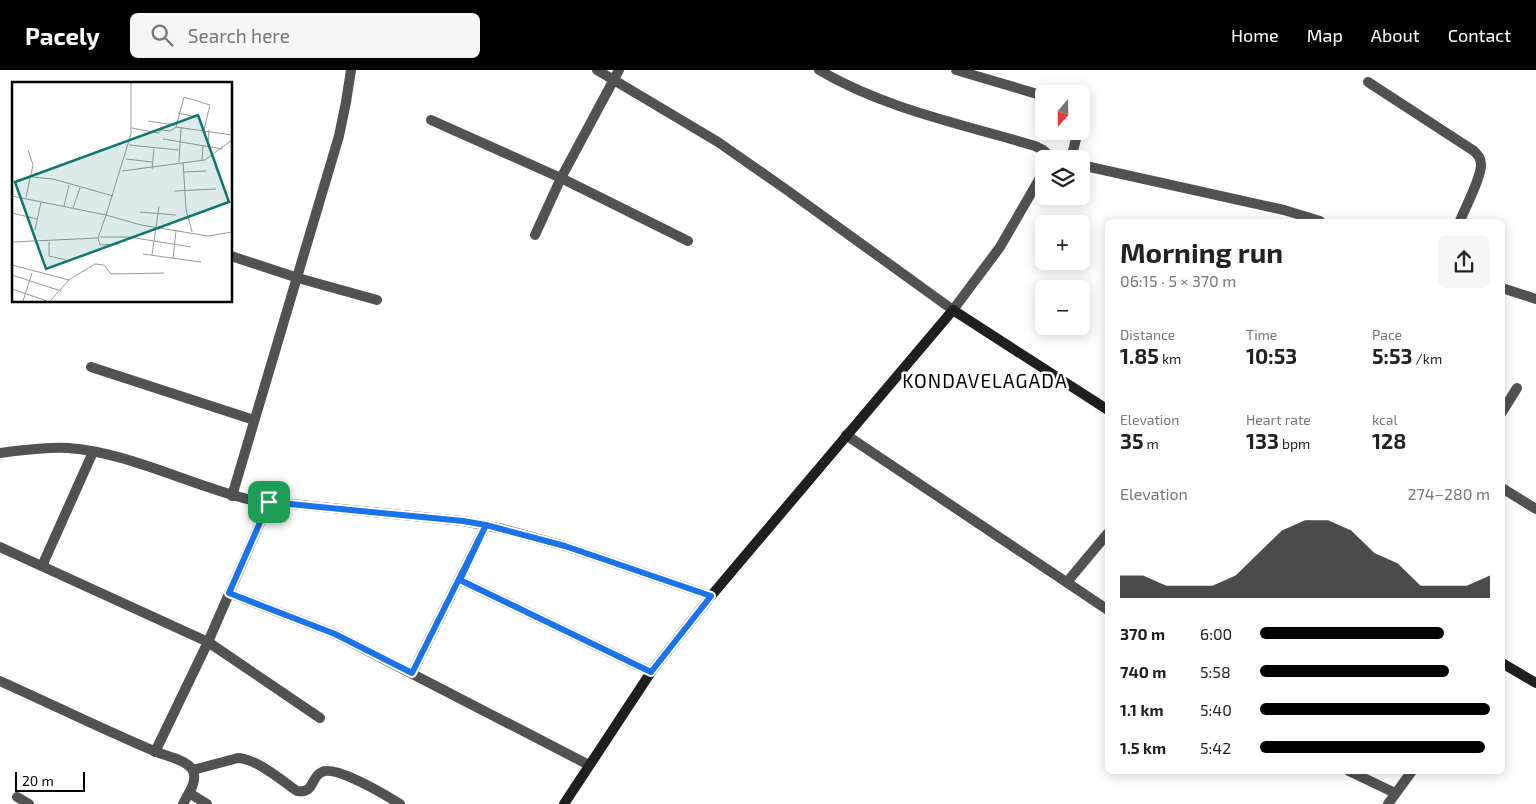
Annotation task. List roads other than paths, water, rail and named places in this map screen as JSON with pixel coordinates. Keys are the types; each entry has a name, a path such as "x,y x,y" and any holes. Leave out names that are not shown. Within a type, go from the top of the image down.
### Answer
{"main road":[{"path":"564,804 651,672 711,596 953,310 1105,408"},
{"path":"1505,665 1536,683"}],"street":[{"path":"232,496 339,136 351,70"},
{"path":"597,70 617,75 732,152 953,310 1000,247 1035,187"},
{"path":"819,70 836,80 884,101 1044,150"},
{"path":"956,70 1035,93"},
{"path":"535,235 561,178 617,75"},
{"path":"1368,82 1474,151 1480,157 1479,174 1461,219"},
{"path":"431,120 561,178 688,241"},
{"path":"1090,167 1284,210 1313,219"},
{"path":"232,256 298,278 377,300"},
{"path":"1505,289 1536,300"},
{"path":"91,367 254,420"},
{"path":"1505,407 1517,388"},
{"path":"846,435 1105,608"},
{"path":"0,453 39,448 69,448 129,461 232,496 251,500 463,521 486,525 565,546 711,596"},
{"path":"42,566 93,452"},
{"path":"1505,490 1536,509"},
{"path":"155,752 208,642 269,502"},
{"path":"412,673 486,525"},
{"path":"1067,582 1105,537"},
{"path":"1,551 42,566 208,642 320,718"},
{"path":"460,580 651,672"},
{"path":"229,593 335,634 589,765"},
{"path":"0,681 155,752 187,764 193,770 195,778 182,804"},
{"path":"193,770 238,758 245,758 297,791 303,792 308,790 319,774 329,770 340,773 376,790 400,804"},
{"path":"1356,774 1395,792"},
{"path":"1388,804 1410,774"},
{"path":"189,793 207,804"},
{"path":"17,797 29,804"}],"district":[{"name":"KONDAVELAGADA","path":"985,380"}]}
